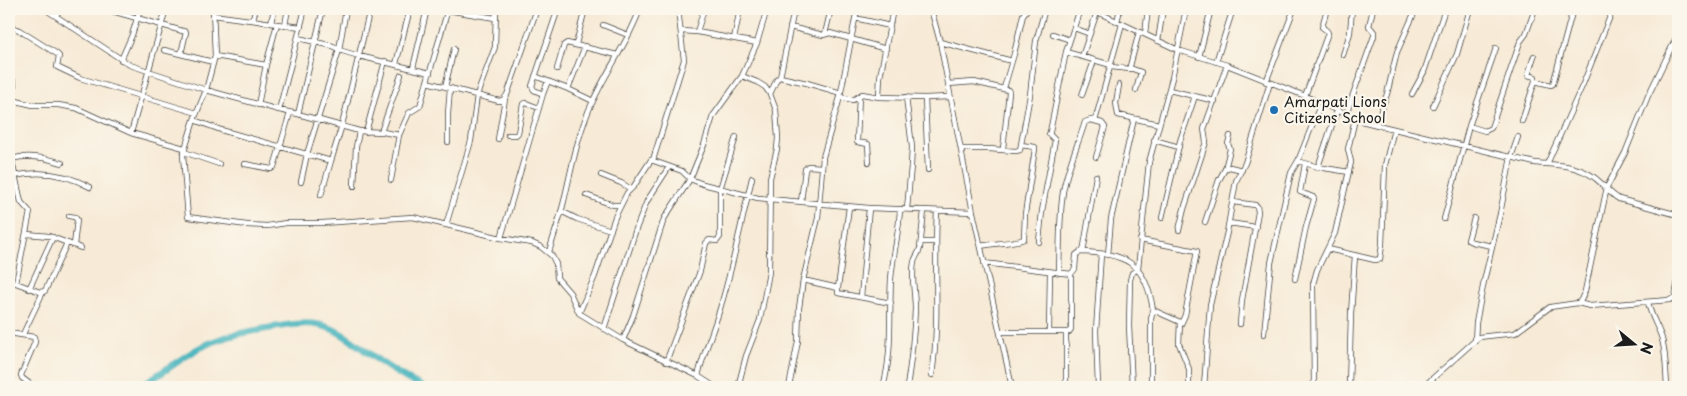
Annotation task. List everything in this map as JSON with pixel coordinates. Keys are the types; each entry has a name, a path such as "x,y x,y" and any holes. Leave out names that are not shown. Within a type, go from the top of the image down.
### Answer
{"street":[{"path":"45,9 105,47 121,60 148,71 258,105 359,131 400,135"},
{"path":"56,16 60,9"},
{"path":"105,9 186,32 181,54"},
{"path":"121,60 140,9"},
{"path":"131,133 166,9"},
{"path":"251,20 256,9"},
{"path":"271,23 274,9"},
{"path":"285,25 288,9"},
{"path":"279,110 305,9"},
{"path":"298,114 323,9"},
{"path":"301,182 307,154 338,50 346,9"},
{"path":"321,195 342,126 370,9"},
{"path":"396,64 410,9"},
{"path":"413,68 427,9"},
{"path":"391,180 400,135 409,113 420,106 448,9 496,18"},
{"path":"472,15 473,9"},
{"path":"446,225 472,141 477,95 495,47 496,9"},
{"path":"498,139 506,98 537,9"},
{"path":"543,94 533,88 558,9"},
{"path":"576,44 585,9"},
{"path":"549,252 562,211 578,143 593,101 640,9"},
{"path":"579,313 626,193 631,189 649,162 653,160 683,64 684,57 678,9"},
{"path":"697,32 704,9"},
{"path":"724,9 740,10 734,39"},
{"path":"623,340 633,316 664,219 690,179 704,145 712,116 742,76 757,43 767,9"},
{"path":"770,94 777,79 780,77 793,15 800,9"},
{"path":"825,35 831,9"},
{"path":"789,387 798,341 799,308 803,280 818,218 825,150 840,95 857,9"},
{"path":"879,97 880,78 892,9"},
{"path":"931,9 940,42 973,212 1012,387"},
{"path":"1004,88 1022,18 1027,9"},
{"path":"961,149 1018,151 1022,144 1030,96 1036,41 1045,9"},
{"path":"1040,242 1042,211 1055,140 1049,134 1066,52 1080,9"},
{"path":"1091,9 1098,10 1120,23 1178,50 1227,65 1305,96 1355,119 1464,147 1547,164 1557,164 1581,171 1589,174 1607,187 1613,196 1678,215"},
{"path":"1095,121 1111,65 1120,23 1120,9"},
{"path":"1144,34 1148,9"},
{"path":"1158,41 1164,9"},
{"path":"1132,387 1129,326 1130,280 1132,273 1138,268 1149,162 1169,90 1186,9"},
{"path":"1199,57 1211,9"},
{"path":"1216,62 1233,9"},
{"path":"1204,387 1210,305 1229,223 1237,176 1246,163 1268,82 1294,9"},
{"path":"1305,96 1328,33 1322,27 1327,9"},
{"path":"1343,55 1350,33 1352,9"},
{"path":"1346,114 1374,36 1370,26 1373,9"},
{"path":"1376,125 1387,94 1395,57 1416,9"},
{"path":"1412,94 1424,72 1445,9"},
{"path":"1433,106 1457,54 1470,9"},
{"path":"1469,126 1485,131 1491,128 1520,42 1526,34 1535,9"},
{"path":"1535,81 1553,84 1573,9"},
{"path":"1547,164 1583,84 1612,9"},
{"path":"1082,57 1098,10"},
{"path":"301,28 213,12 214,56 206,90 184,150 182,163 188,217 227,223 267,226 286,223 322,223 413,217 501,238 532,243 549,252 556,264 557,278 570,293 579,313 623,340 698,376 715,387"},
{"path":"855,18 890,26"},
{"path":"258,105 266,65 278,24"},
{"path":"603,25 628,35"},
{"path":"9,26 19,30 57,54 59,56 57,67 80,78 197,113"},
{"path":"790,27 825,35 830,33 886,49"},
{"path":"1074,28 1090,34"},
{"path":"681,31 697,32 757,43"},
{"path":"1136,90 1140,72 1130,68 1130,66 1139,32"},
{"path":"1053,34 1070,40"},
{"path":"1583,304 1581,300 1585,291 1607,187 1625,153 1648,96 1678,34"},
{"path":"298,38 333,46 338,50 360,56 430,73"},
{"path":"940,42 1012,61"},
{"path":"557,69 565,43 618,55"},
{"path":"568,89 585,46"},
{"path":"1444,219 1469,126 1496,48"},
{"path":"448,142 448,88 454,49"},
{"path":"164,50 212,62"},
{"path":"1066,52 1111,65 1111,67 1130,69"},
{"path":"214,56 266,65"},
{"path":"1522,121 1535,81 1535,77 1528,75 1534,56"},
{"path":"366,132 385,61"},
{"path":"1082,95 1094,61"},
{"path":"1179,230 1205,145 1204,129 1227,65"},
{"path":"381,132 401,75"},
{"path":"536,76 593,101"},
{"path":"738,387 746,356 760,320 768,272 770,178 778,150 776,110 770,94 758,82 742,76"},
{"path":"780,77 807,83 854,100 859,95"},
{"path":"9,79 14,83 9,146 11,159 21,202 30,212 27,234 15,282 18,285 43,292"},
{"path":"501,238 548,81"},
{"path":"427,82 499,101 506,98"},
{"path":"948,84 974,82 1004,88 1009,92 1003,149"},
{"path":"1119,85 1116,112 1119,116 1159,124"},
{"path":"1169,90 1215,101"},
{"path":"859,95 879,97 950,97"},
{"path":"859,95 857,142 868,144 869,162"},
{"path":"1162,218 1179,147 1195,96"},
{"path":"906,97 912,146 907,209"},
{"path":"925,98 928,170"},
{"path":"12,100 33,105 58,105 76,108 131,133 184,150 219,164"},
{"path":"508,135 516,135 518,133 523,104 526,103 539,108"},
{"path":"1264,334 1275,241 1291,173 1298,162 1321,103"},
{"path":"1318,167 1336,110"},
{"path":"245,164 273,168 290,113"},
{"path":"1108,255 1111,219 1134,119"},
{"path":"1314,387 1313,284 1317,270 1335,233 1352,158 1348,149 1355,119"},
{"path":"194,120 221,130 331,161"},
{"path":"1059,273 1061,208 1066,178 1085,122 1091,120 1102,123 1105,127 1096,157"},
{"path":"1328,249 1378,260 1382,255 1385,165 1394,129"},
{"path":"354,186 359,131"},
{"path":"1206,222 1219,180 1230,153 1228,144 1230,136"},
{"path":"1475,341 1476,323 1492,246 1511,157 1518,136"},
{"path":"666,362 698,276 706,243 709,240 717,241 720,238 720,189 736,138"},
{"path":"1154,140 1179,147"},
{"path":"981,246 1024,239 1025,214 1035,147 1022,144"},
{"path":"11,159 36,156 62,163"},
{"path":"653,160 682,171 690,179 720,189 770,200 849,207 973,212"},
{"path":"1298,162 1349,172"},
{"path":"1295,279 1314,200 1312,196 1300,192 1305,164"},
{"path":"801,202 805,169 808,166 822,167"},
{"path":"604,329 636,229 647,201 669,167"},
{"path":"1225,169 1230,167 1242,170"},
{"path":"14,176 29,173 62,176 90,187"},
{"path":"601,175 631,189"},
{"path":"1084,252 1096,176"},
{"path":"698,376 722,304 752,178"},
{"path":"586,195 613,205 621,205"},
{"path":"1233,202 1257,206 1258,212 1240,324"},
{"path":"849,207 838,293 891,303"},
{"path":"860,297 869,208"},
{"path":"883,387 887,366 892,270 900,224 900,209"},
{"path":"562,211 577,219 611,230"},
{"path":"907,387 915,310 912,279 914,260 919,253 921,242 924,211"},
{"path":"932,375 936,337 935,242 937,211"},
{"path":"69,216 75,217 77,220 74,245"},
{"path":"1474,218 1468,240 1492,246"},
{"path":"1229,223 1256,227"},
{"path":"27,234 53,238 81,248"},
{"path":"29,288 53,238"},
{"path":"1140,240 1197,251 1185,315 1181,325 1179,344 1189,369 1189,387"},
{"path":"921,242 935,242"},
{"path":"23,334 67,243"},
{"path":"1000,332 1066,332 1071,329 1071,274 1075,269 1076,255 1084,252 1127,260 1138,268 1152,297 1151,387"},
{"path":"1098,387 1096,331 1101,254"},
{"path":"1350,387 1351,314 1355,256"},
{"path":"984,264 1071,274"},
{"path":"1049,332 1050,272"},
{"path":"803,280 838,288"},
{"path":"1424,387 1482,336 1501,336 1516,333 1550,307 1670,300 1676,297 1678,280"},
{"path":"1648,302 1650,313 1662,338 1668,387"},
{"path":"1153,310 1179,320 1181,325"},
{"path":"1066,332 1066,387"},
{"path":"9,333 32,335 36,339 21,375 22,378 34,387"}],"waterway":[{"path":"138,387 212,342 248,332 304,324 325,326 339,332 379,361 422,387"}],"place":[{"name":"Amarpati Lions Citizens School","path":"1274,110"}]}
